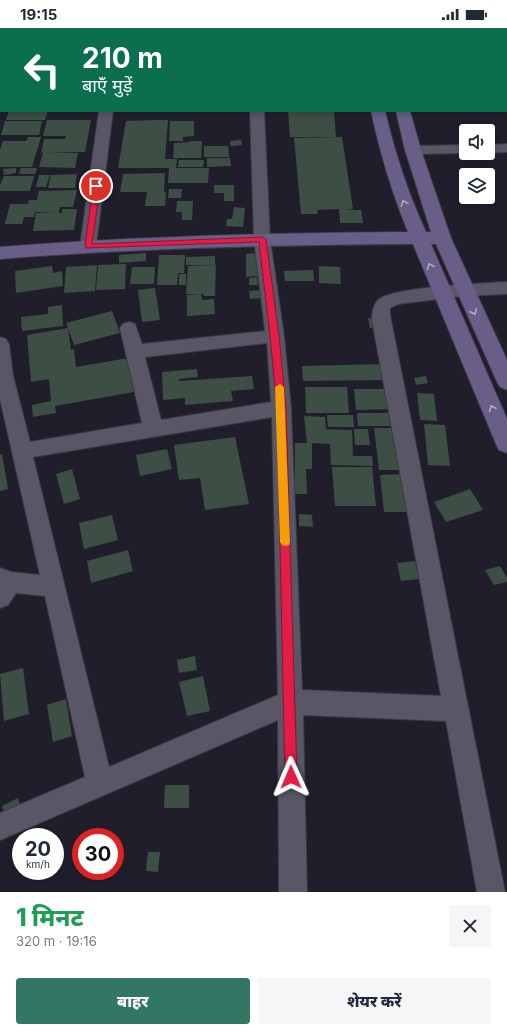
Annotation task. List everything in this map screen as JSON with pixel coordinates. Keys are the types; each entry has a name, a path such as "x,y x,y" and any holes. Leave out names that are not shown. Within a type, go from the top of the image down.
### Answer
{"main road":[{"path":"378,112 387,151 404,202 441,293 507,444"},
{"path":"403,112 413,150 442,238 464,290 507,382"},
{"path":"0,253 88,246 262,239 442,238"}],"street":[{"path":"88,246 106,112"},
{"path":"256,112 262,239 281,408 290,702 293,892"},
{"path":"495,149 507,148"},
{"path":"413,150 459,149"},
{"path":"491,892 381,320 381,310 384,302 395,298 464,290 507,288"},
{"path":"129,328 153,430"},
{"path":"135,351 274,336"},
{"path":"0,344 2,377 22,451 100,784"},
{"path":"22,451 281,408"},
{"path":"4,586 54,587"},
{"path":"0,827 290,702 456,709"}],"building":[{"path":"9,112 48,112 45,120 6,120"},
{"path":"288,112 334,112 336,137 290,137"},
{"path":"47,120 91,120 85,152 48,152 78,153 75,168 39,167 43,152 41,153 44,139 65,139 66,136 43,136"},
{"path":"168,120 165,159 177,159 176,168 209,168 208,183 168,183 169,168 118,168 126,121"},
{"path":"5,121 42,121 39,135 1,135"},
{"path":"170,121 194,121 194,136 183,137 183,141 169,141"},
{"path":"28,137 41,137 32,167 0,167 0,150 3,141 26,141"},
{"path":"342,137 353,209 345,210 361,210 363,223 340,223 339,209 317,210 318,214 301,214 294,138"},
{"path":"241,140 242,145 231,146 230,141"},
{"path":"202,141 201,158 173,158 174,143"},
{"path":"204,146 228,146 229,157 204,157"},
{"path":"207,158 230,158 231,166 207,167"},
{"path":"179,160 204,160 203,167 178,167"},
{"path":"16,168 16,173 4,175 3,169"},
{"path":"21,168 37,168 35,174 19,174"},
{"path":"165,173 165,206 145,206 147,192 120,192 123,174"},
{"path":"77,174 75,188 48,188 51,175"},
{"path":"39,175 50,175 46,187 36,187"},
{"path":"4,176 34,176 30,191 0,191 0,185"},
{"path":"214,185 234,185 234,201 224,201 224,193 214,193"},
{"path":"169,189 182,189 181,198 168,198"},
{"path":"77,190 73,207 60,207 59,213 62,213 62,209 77,209 74,230 33,231 36,213 56,212 35,212 34,217 24,217 22,224 5,224 10,204 28,204 29,200 37,200 39,191"},
{"path":"177,201 193,201 192,220 182,220 182,212 176,212"},
{"path":"234,207 245,208 243,227 226,226 227,219 232,219"},
{"path":"146,253 146,261 119,263 119,255"},
{"path":"258,253 258,276 246,277 246,254"},
{"path":"159,255 185,255 184,273 178,273 177,285 157,285"},
{"path":"215,256 215,265 186,265 186,257"},
{"path":"126,264 125,289 96,290 98,265"},
{"path":"97,265 95,291 64,293 66,267"},
{"path":"216,265 215,296 203,296 204,294 186,294 188,266"},
{"path":"52,266 53,273 62,271 63,286 16,293 15,271"},
{"path":"319,266 340,267 341,284 319,283"},
{"path":"132,267 155,267 154,284 130,284"},
{"path":"313,270 314,281 285,281 284,271"},
{"path":"179,274 186,274 186,285 179,285"},
{"path":"257,277 258,285 249,285 249,278"},
{"path":"155,288 160,320 142,322 138,290"},
{"path":"261,290 262,298 250,299 249,291"},
{"path":"201,294 202,300 214,299 215,314 187,316 187,295"},
{"path":"62,305 63,326 22,331 21,317 48,314 48,307"},
{"path":"112,311 120,333 74,345 66,323"},
{"path":"368,318 379,318 380,328 370,328"},
{"path":"68,328 71,350 74,349 76,367 128,358 134,392 55,406 56,413 33,417 32,405 51,401 49,379 31,382 27,335"},
{"path":"384,364 386,380 303,381 302,366"},
{"path":"197,369 198,377 179,379 179,381 252,376 254,389 231,391 233,401 185,405 185,398 163,400 162,372"},
{"path":"426,376 428,383 416,385 414,378"},
{"path":"305,387 347,387 349,413 306,413"},
{"path":"354,389 390,389 393,409 356,410"},
{"path":"417,393 434,394 437,421 420,420"},
{"path":"357,413 396,413 398,426 358,426"},
{"path":"327,415 353,415 354,427 328,427"},
{"path":"304,416 325,417 326,429 317,429 352,430 353,456 372,456 373,466 331,465 330,444 312,443 312,469 306,469 307,494 295,494 295,443 307,443"},
{"path":"424,424 445,425 450,466 428,465"},
{"path":"374,428 400,428 407,470 379,470"},
{"path":"354,429 368,429 370,445 355,445"},
{"path":"235,437 249,504 205,510 200,478 179,480 174,445"},
{"path":"167,449 172,469 140,476 136,455"},
{"path":"2,454 8,489 0,491 0,455"},
{"path":"332,467 372,467 376,506 335,506"},
{"path":"72,469 80,499 64,504 56,474"},
{"path":"406,474 411,512 384,512 380,475"},
{"path":"470,489 483,510 446,522 434,502"},
{"path":"299,514 312,515 313,527 299,526"},
{"path":"112,515 118,540 84,549 79,523"},
{"path":"128,550 133,571 91,583 87,561"},
{"path":"415,561 419,579 401,581 397,563"},
{"path":"500,566 507,578 507,582 494,585 485,570"},
{"path":"195,656 197,670 179,673 177,660"},
{"path":"23,668 29,714 4,721 0,674"},
{"path":"203,676 210,711 187,716 179,682"},
{"path":"66,699 72,736 53,742 47,705"},
{"path":"165,785 189,785 189,808 164,808"},
{"path":"18,798 22,812 6,820 2,806"},
{"path":"148,852 160,852 158,872 146,871"}],"slow traffic":[{"path":"280,387 285,542"}],"route":[{"path":"96,186 88,246 262,239 281,408 291,777"}]}
